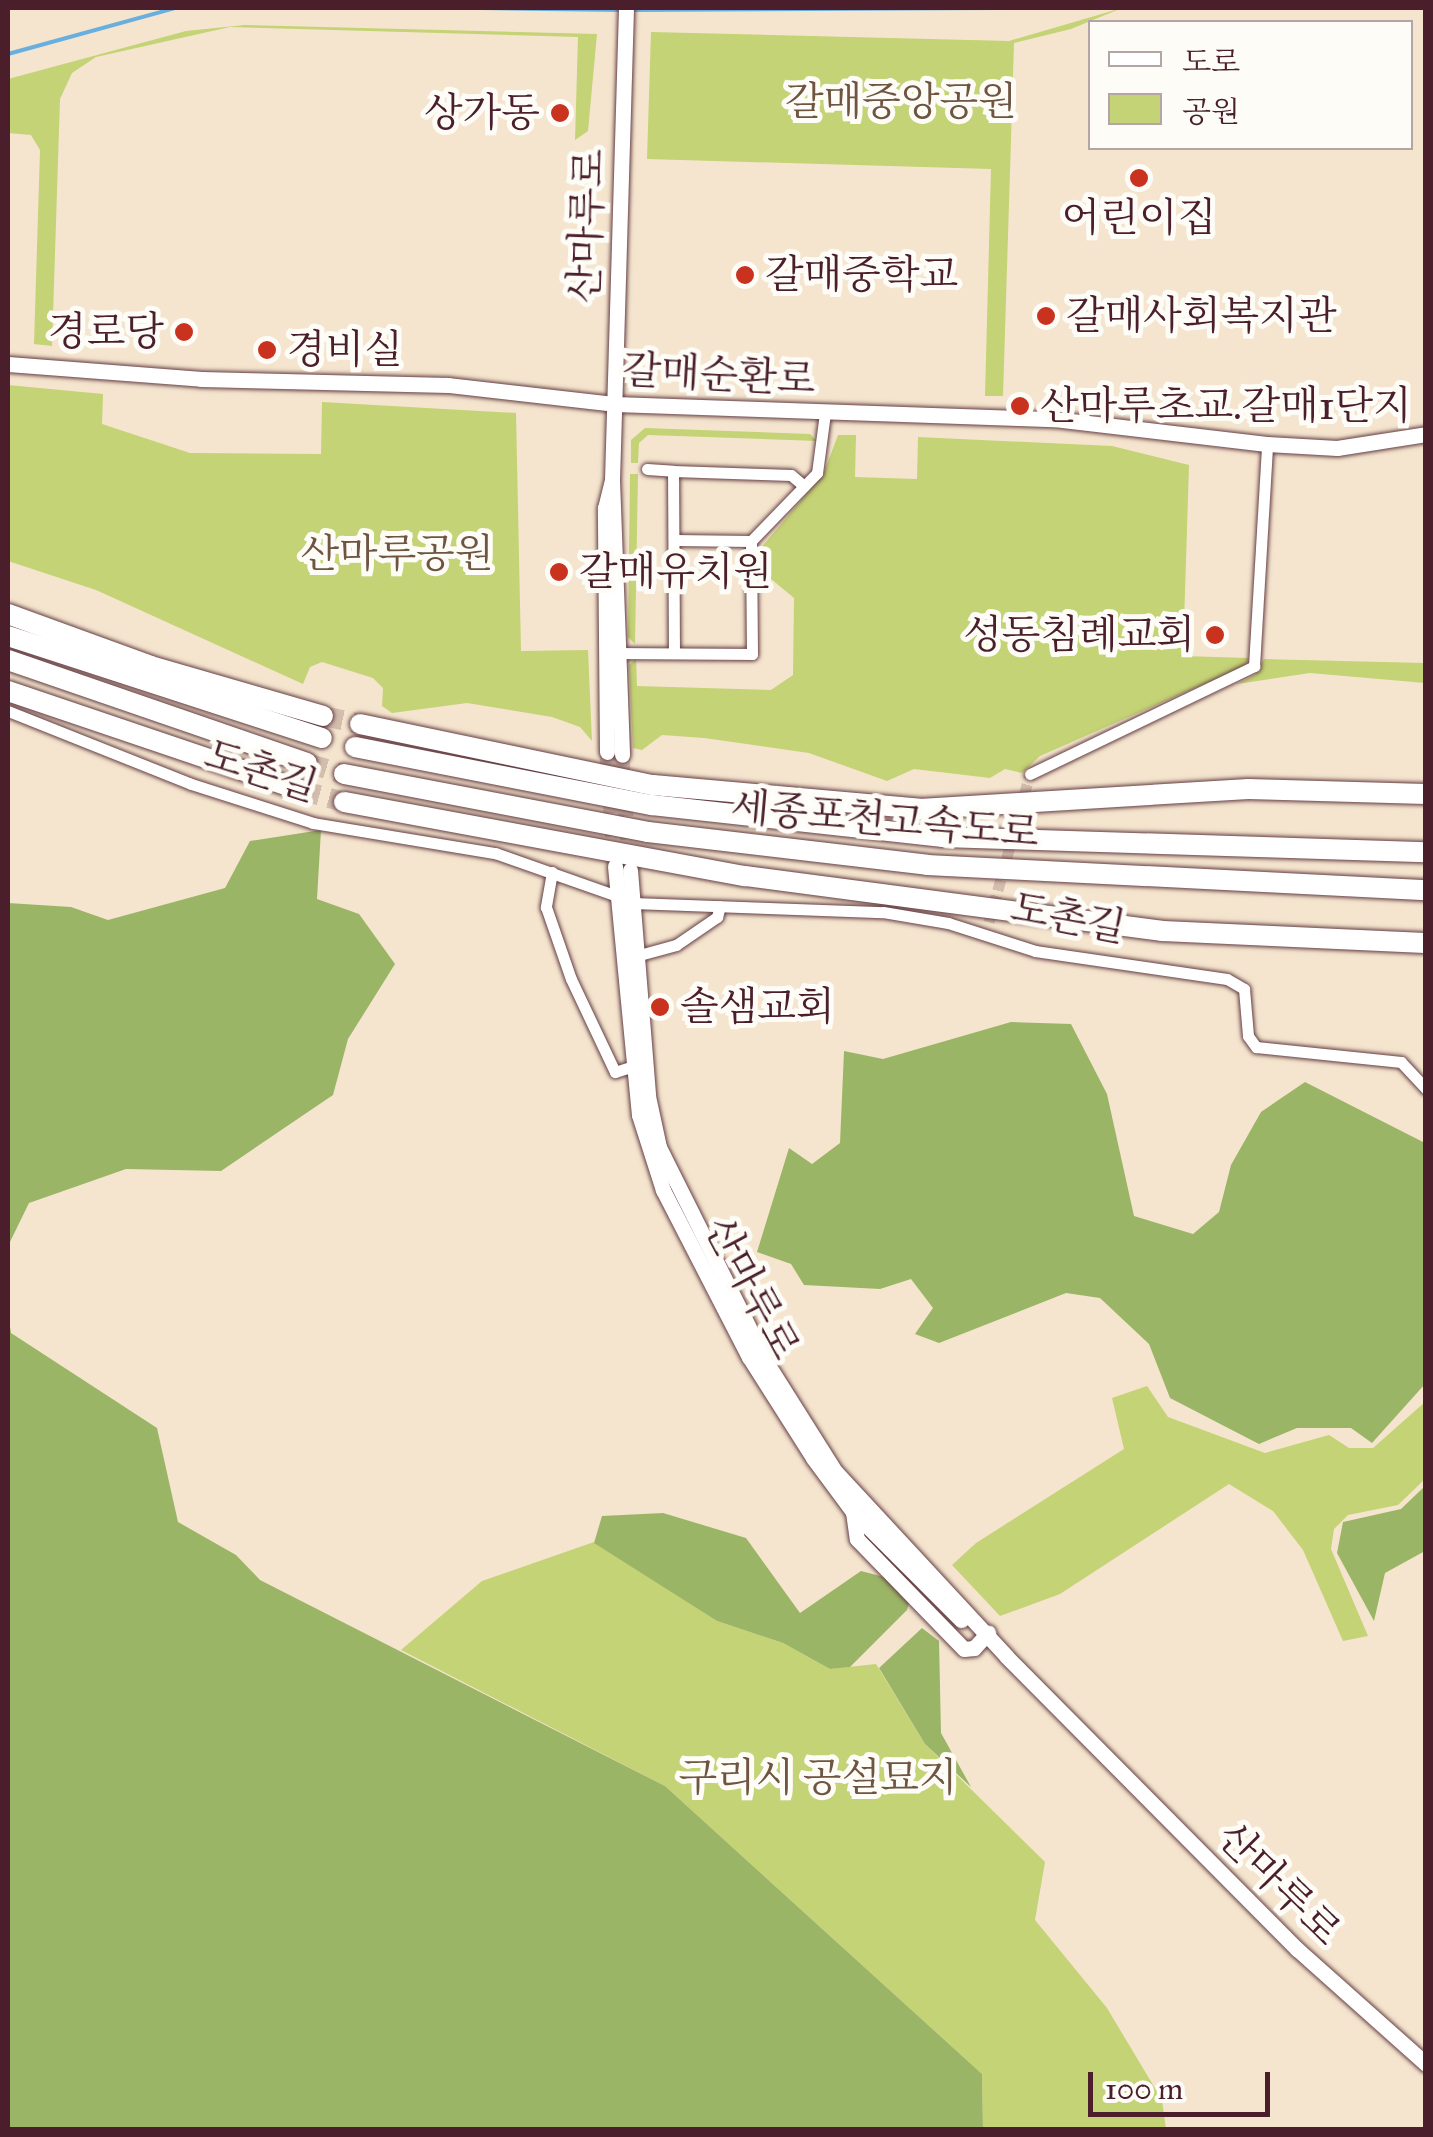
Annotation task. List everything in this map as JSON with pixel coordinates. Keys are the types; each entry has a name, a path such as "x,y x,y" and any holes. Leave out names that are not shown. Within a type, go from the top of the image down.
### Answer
{"highway":[{"path":"8,614 151,666 323,716"},
{"path":"8,636 322,738"},
{"path":"8,660 307,763"},
{"path":"8,691 300,790"},
{"path":"360,724 509,760 653,785 920,809 1248,789 1426,794"},
{"name":"세종포천고속도로","path":"356,748 652,805 943,837 1426,852"},
{"name":"세종포천고속도로","path":"344,774 648,832 927,865 1426,890"},
{"path":"344,802 745,876 1125,926 1426,943"}],"street":[{"name":"산마루로","path":"612,480 605,508 615,753 617,653 612,480 626,8"},
{"name":"갈매순환로","path":"8,364 201,379 448,385 614,404 1054,418 1267,444 1337,448 1426,434"},
{"path":"617,653 752,654 751,542 822,464 825,413"},
{"path":"1030,774 1120,734 1166,703 1254,666 1267,444"},
{"path":"646,469 791,475 804,486"},
{"path":"673,472 674,653"},
{"path":"674,540 751,542"},
{"name":"도촌길","path":"8,711 191,784 313,823 374,837 428,839 552,872 616,896"},
{"name":"산마루로","path":"629,957 633,903 622,868 616,896 629,957 639,1064 639,1115 663,1190 749,1357 852,1512 1007,1658 1338,1989 1426,2064"},
{"path":"552,872 546,907 565,964 615,1072 639,1064"},
{"name":"도촌길","path":"633,903 883,912 1034,950 1240,984 1248,1036 1256,1047 1401,1062 1426,1090"},
{"path":"629,957 676,945 718,917 720,906"},
{"path":"987,936 990,922"},
{"name":"산마루로","path":"639,1064 659,1147 765,1360 862,1506 985,1637"}],"green space":[{"name":"갈매중앙공원","path":"1122,8 1071,29 1014,43 1003,396 985,396 991,169 647,159 651,32 1009,41"},
{"path":"245,25 597,34 588,131 575,140 578,37 230,27 96,57 72,73 60,99 52,346 34,344 40,150 31,135 8,133 8,79 186,31"},
{"name":"산마루공원","path":"8,385 103,394 102,424 190,453 321,454 322,402 516,413 521,651 588,650 592,741 580,727 552,717 467,703 392,713 382,706 383,688 373,678 322,662 310,667 303,684 96,590 8,561"},
{"path":"645,428 810,434 817,441 648,435 639,443 638,463 631,463 631,440"},
{"path":"838,435 856,435 855,477 917,479 918,437 1112,446 1189,465 1183,656 1249,658 1245,666 1040,756 1022,773 1005,769 990,778 914,769 887,781 809,753 704,738 662,735 642,750 633,748 629,665 636,658 637,686 771,690 793,675 794,598 759,569 759,550 823,475"},
{"path":"630,474 638,474 635,644 628,637"},
{"path":"1264,659 1425,663 1425,683 1310,673 1237,684 1255,675"},
{"path":"321,830 317,899 359,914 395,964 348,1039 333,1095 221,1171 126,1169 29,1203 8,1246 8,903 71,907 108,920 225,888 250,841"},
{"path":"1011,1022 1071,1024 1107,1094 1134,1216 1193,1234 1219,1212 1231,1165 1261,1112 1305,1082 1425,1143 1425,1384 1372,1443 1351,1428 1297,1428 1259,1444 1170,1398 1149,1344 1100,1298 1066,1293 939,1343 915,1334 933,1308 911,1279 880,1289 804,1285 791,1264 757,1252 789,1148 812,1164 840,1143 844,1051 883,1059"},
{"path":"8,1313 11,1333 157,1428 178,1522 236,1555 260,1580 665,1786 982,2074 983,2129 8,2129"},
{"path":"1147,1386 1168,1417 1265,1453 1329,1435 1349,1448 1373,1448 1425,1402 1425,1479 1398,1505 1348,1515 1334,1529 1331,1549 1368,1636 1343,1641 1303,1550 1273,1511 1229,1484 1060,1594 1000,1616 952,1565 976,1543 1124,1449 1112,1398"},
{"path":"1425,1486 1425,1551 1385,1573 1374,1621 1337,1553 1343,1522 1401,1509"},
{"path":"663,1513 746,1538 800,1613 861,1571 888,1578 909,1603 907,1610 850,1667 830,1669 783,1643 717,1621 594,1543 602,1516"},
{"name":"구리시 공설묘지","path":"594,1542 717,1621 783,1643 830,1669 876,1664 925,1744 1045,1862 1035,1920 1107,2008 1162,2100 1166,2129 983,2129 982,2074 665,1786 401,1650 482,1581"},
{"path":"922,1628 939,1641 941,1733 971,1787 925,1744 879,1668"}],"waterway":[{"path":"8,54 175,8"},
{"path":"481,8 621,10"},
{"path":"631,10 999,8"}],"tunnel":[{"path":"323,716 360,724"},
{"path":"607,752 614,858"},
{"path":"622,755 629,861"},
{"path":"307,763 344,774"},
{"path":"989,922 1030,774"},
{"path":"300,790 344,802"}],"place":[{"name":"상가동","path":"560,113"},
{"name":"어린이집","path":"1139,178"},
{"name":"갈매중학교","path":"745,275"},
{"name":"갈매사회복지관","path":"1046,316"},
{"name":"경로당","path":"184,332"},
{"name":"경비실","path":"267,350"},
{"name":"산마루초교.갈매1단지","path":"1020,406"},
{"name":"갈매유치원","path":"559,572"},
{"name":"성동침례교회","path":"1215,635"},
{"name":"솔샘교회","path":"660,1007"}]}
